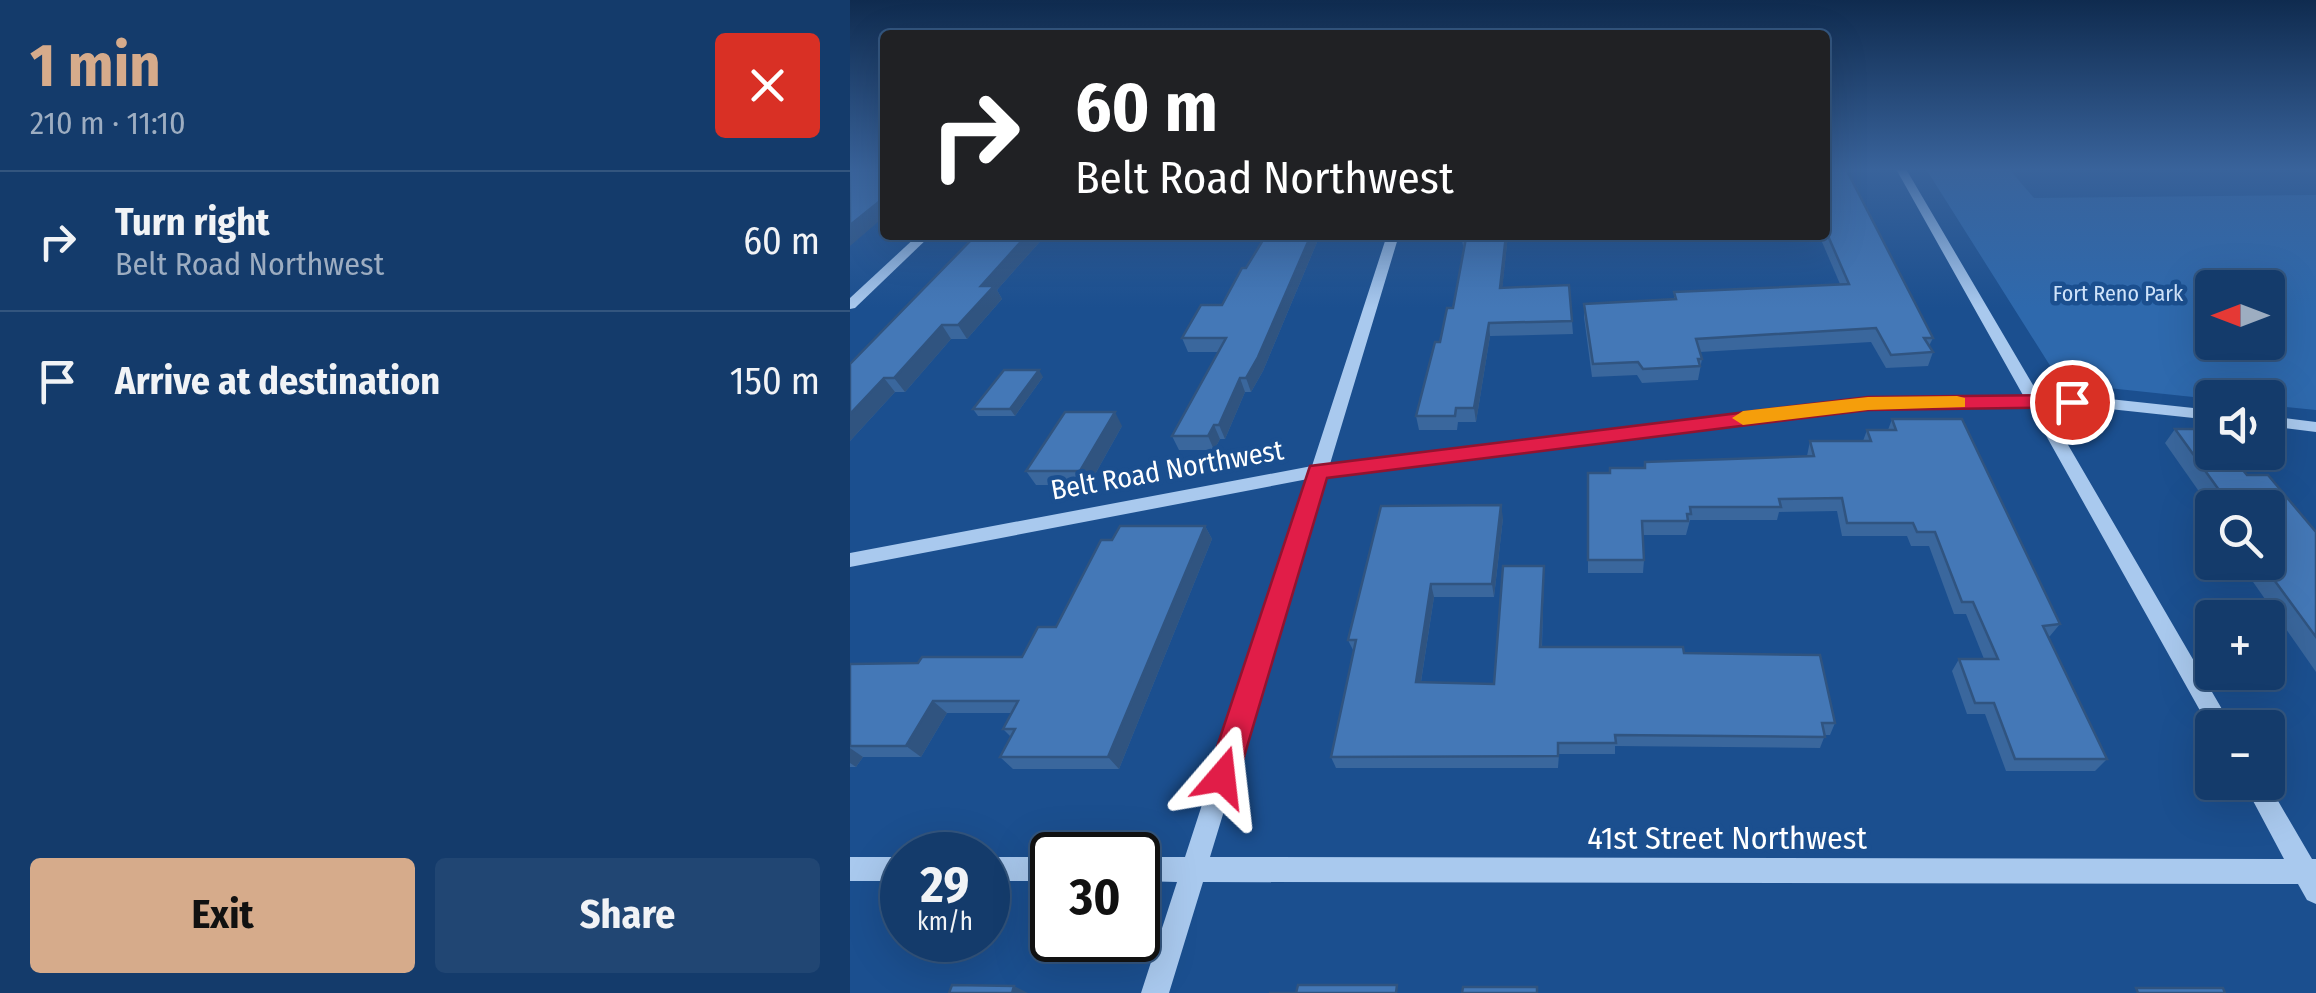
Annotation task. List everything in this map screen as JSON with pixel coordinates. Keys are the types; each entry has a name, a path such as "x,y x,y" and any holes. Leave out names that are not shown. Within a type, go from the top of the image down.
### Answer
{"street":[{"path":"1928,215 2212,710"},
{"path":"850,305 921,240"},
{"path":"1155,993 1391,240"},
{"name":"Belt Road Northwest","path":"850,560 1318,471 1868,403 2091,402 2195,413"},
{"path":"2285,423 2316,427"},
{"path":"2265,800 2312,878"},
{"path":"850,870 880,870"},
{"name":"41st Street Northwest","path":"1160,870 2312,878"}],"green space":[{"name":"Fort Reno Park","path":"1955,215 2316,215 2316,410 2285,407 2285,380 2195,380 2195,397 2061,383"}],"building":[{"path":"1830,215 1870,215 1933,338 1924,338 1933,352 1891,355 1876,328 1696,339 1702,359 1698,359 1700,366 1643,369 1638,362 1593,364 1584,304 1676,299 1674,292 1849,284 1830,240"},
{"path":"971,240 1022,240 981,286 994,286 958,325 942,325 894,378 884,378 850,414 850,364"},
{"path":"1263,240 1309,240 1258,357 1246,378 1240,378 1219,425 1214,425 1208,436 1172,436 1226,338 1182,338 1201,305 1222,305 1242,268 1246,268"},
{"path":"1466,240 1505,240 1500,288 1569,285 1572,321 1489,323 1474,408 1456,408 1455,416 1416,416 1435,342 1440,342 1447,308 1453,308"},
{"path":"1004,370 1039,370 1010,409 973,409"},
{"path":"1065,412 1115,412 1080,471 1026,471"},
{"path":"1892,419 1962,419 2060,624 2043,626 2107,759 2015,759 1994,703 1975,703 1959,659 1998,659 1973,602 1962,602 1935,532 1917,532 1913,523 1847,523 1842,498 1779,499 1781,507 1690,507 1688,521 1642,521 1644,560 1588,560 1588,473 1610,473 1610,468 1645,468 1645,462 1814,456 1810,441 1871,441 1867,430 1896,430"},
{"path":"2175,429 2195,429 2195,457"},
{"path":"2205,470 2243,470 2247,475 2268,475 2281,490 2219,490"},
{"path":"2285,495 2316,532 2316,637 2274,580 2285,580"},
{"path":"1501,505 1492,584 1431,584 1416,682 1494,684 1503,566 1544,566 1540,647 1683,647 1684,653 1820,655 1835,723 1822,723 1825,737 1615,735 1616,743 1558,743 1558,756 1331,757 1356,640 1348,640 1381,506"},
{"path":"1120,526 1205,526 1108,757 1000,757 1015,729 1003,729 1018,701 933,701 906,746 850,746 850,664 918,663 922,657 1022,657 1038,627 1056,627 1101,540 1112,540"},
{"path":"952,985 1014,986 1012,993 949,993"},
{"path":"1298,985 1397,985 1396,993 1296,993"},
{"path":"1463,987 1537,987 1537,993 1462,993"},
{"path":"2136,988 2223,988 2225,993 2138,993"}],"slow traffic":[{"path":"1743,418 1868,403 1957,402"}],"route":[{"path":"1222,777 1318,471 1868,403 2072,402"}]}
